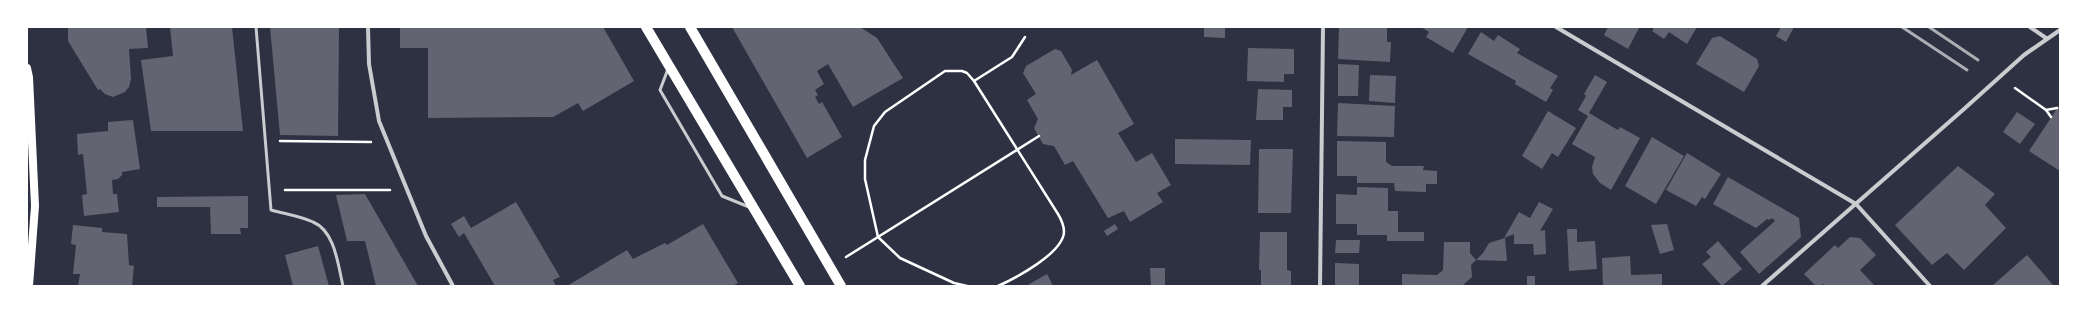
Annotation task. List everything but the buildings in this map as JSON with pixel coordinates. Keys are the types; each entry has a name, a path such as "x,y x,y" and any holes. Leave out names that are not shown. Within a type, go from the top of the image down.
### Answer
{"main road":[{"path":"646,27 800,286"},
{"path":"690,27 841,286"},
{"path":"27,68 29,129 35,206 29,286"}],"street":[{"path":"368,27 369,64 374,105 387,142 426,236 453,286"},
{"path":"1320,286 1323,27"},
{"path":"1556,27 1856,204 1930,286"},
{"path":"2030,27 2046,38"},
{"path":"1762,286 1964,110 2024,55 2046,38 2060,30"}],"lane":[{"path":"256,27 271,210 314,222 326,232 333,246 343,286"},
{"path":"669,65 660,90 722,196 754,209"}],"path":[{"path":"974,81 1012,57 1025,37"},
{"path":"968,286 954,283 900,258 878,237 865,179 866,150 874,126 884,112 945,71 962,71 967,73 974,81 1063,224 1064,233 1058,245 1047,256 1021,276 998,286"},
{"path":"2015,88 2046,110 2051,118"},
{"path":"2046,110 2057,108"},
{"path":"830,268 1038,136"},
{"path":"266,141 387,142"},
{"path":"269,190 408,190"}],"railway":[{"path":"1902,27 1967,70"},
{"path":"1929,27 1978,60"}]}
